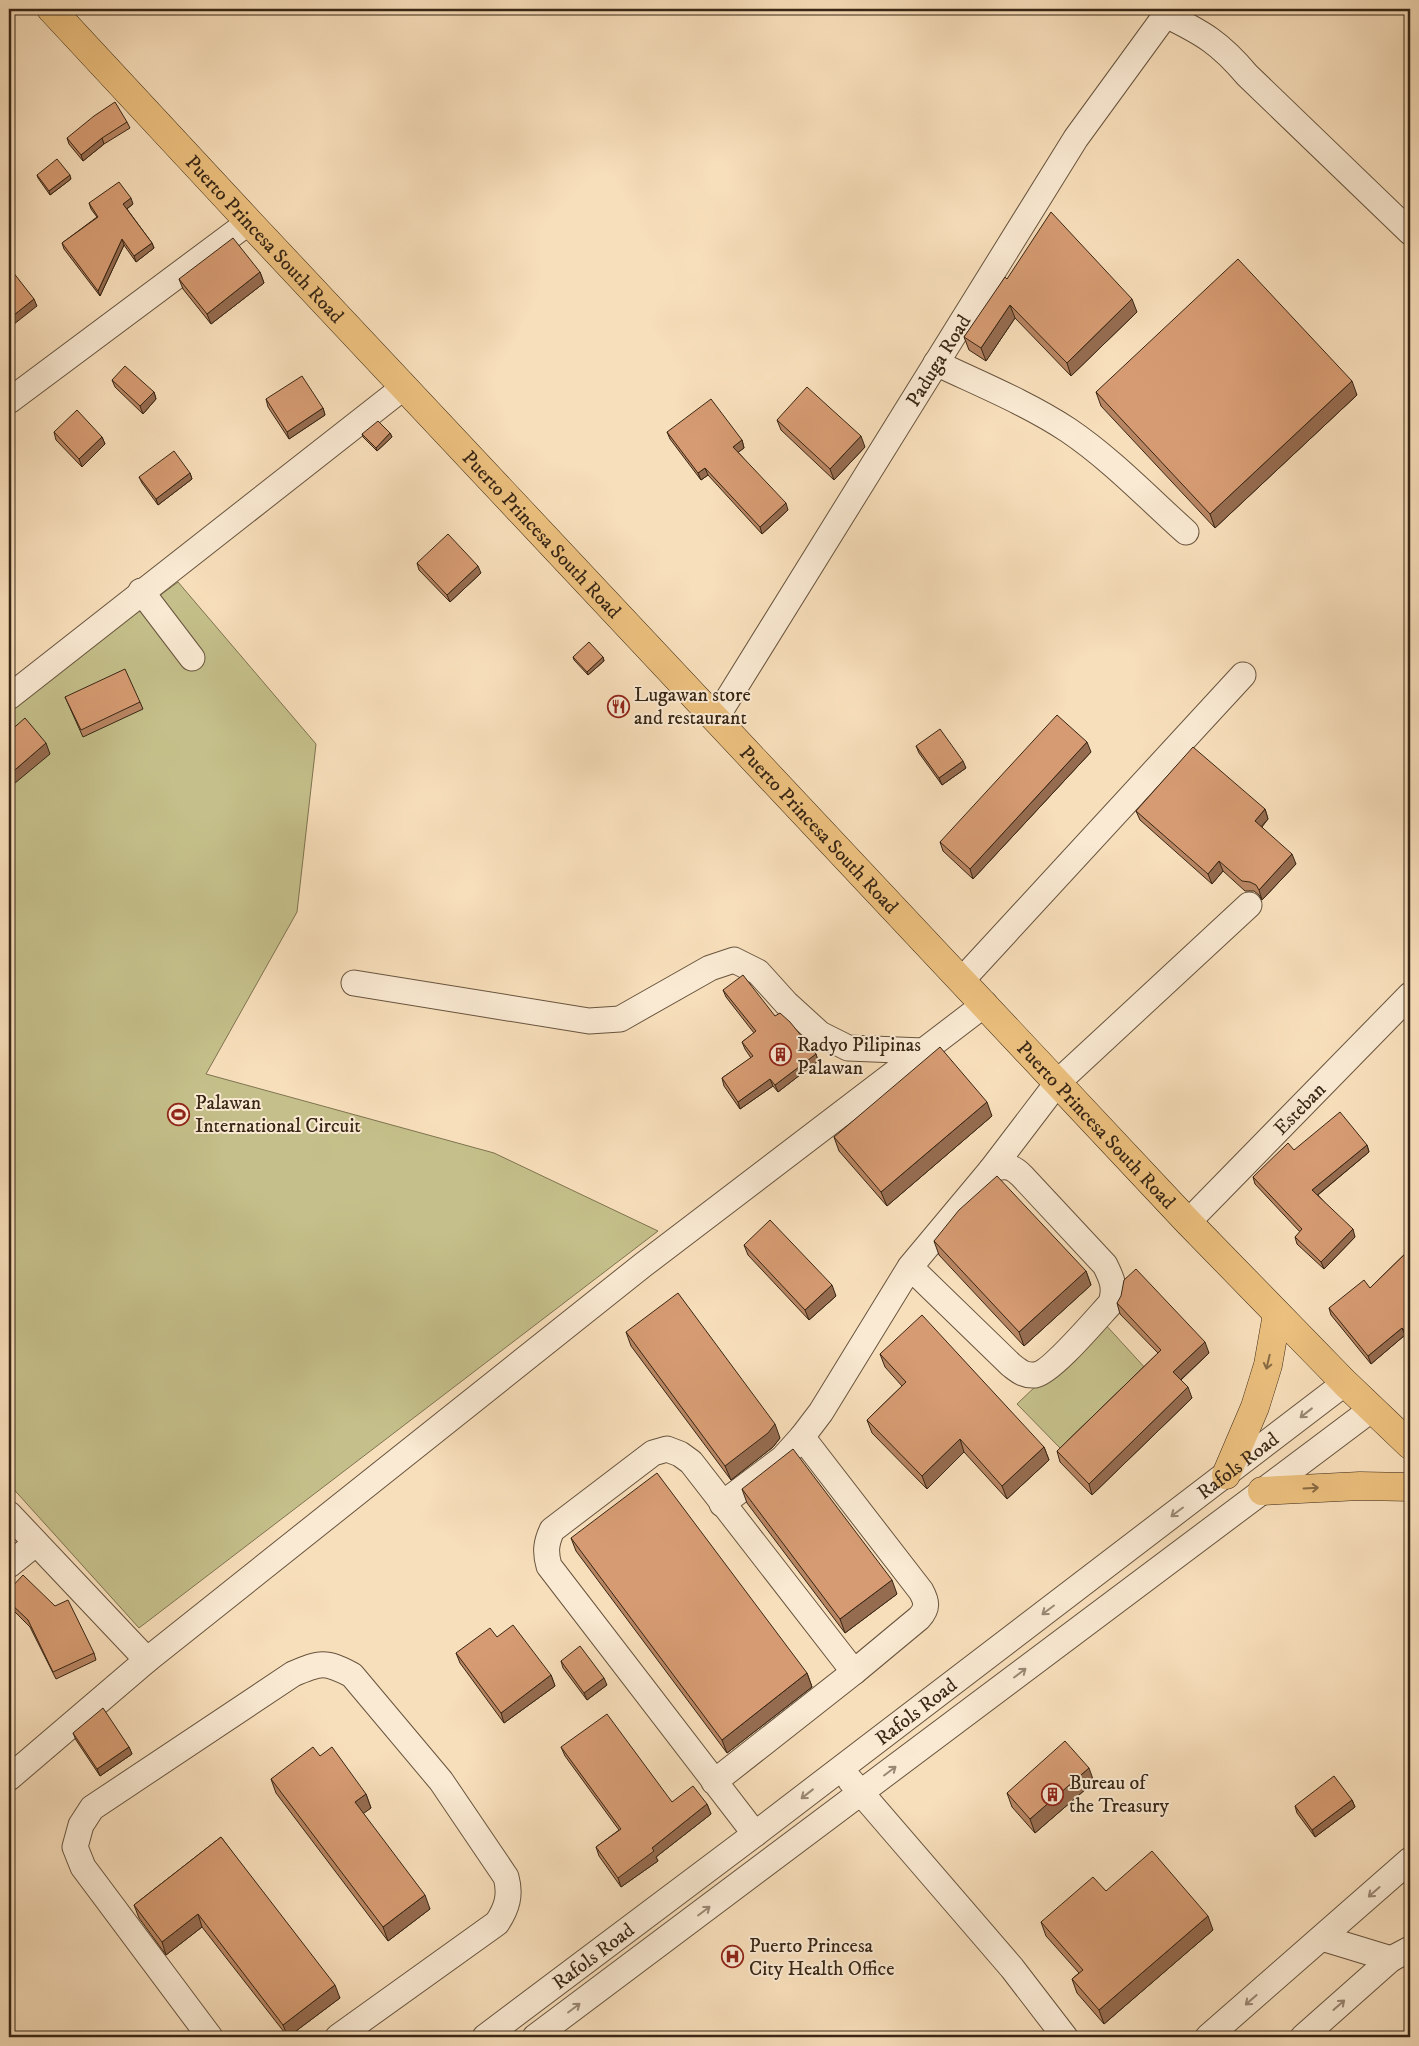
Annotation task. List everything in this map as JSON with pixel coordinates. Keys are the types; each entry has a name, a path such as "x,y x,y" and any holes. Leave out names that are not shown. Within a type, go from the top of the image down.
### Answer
{"main road":[{"name":"Puerto Princesa South Road","path":"51,9 404,388 1188,1222 1345,1383 1372,1409 1408,1437"},
{"path":"1226,1475 1255,1407 1268,1365 1278,1314"},
{"path":"1262,1491 1360,1486 1410,1487"}],"street":[{"path":"1168,12 1204,33 1228,52 1247,74 1410,232"},
{"name":"Paduga Road","path":"716,718 1076,138 1168,12"},
{"path":"9,401 249,222"},
{"path":"936,363 1041,414 1069,431 1105,459 1186,532"},
{"path":"9,696 141,591 404,388"},
{"path":"141,591 192,658"},
{"path":"962,980 1243,676"},
{"path":"722,1504 783,1458 802,1437 821,1412 910,1267 991,1170 1058,1082 1249,905"},
{"path":"354,983 589,1021 620,1019 710,968 734,960 758,972 786,1003 820,1034 848,1048 923,1051"},
{"name":"Esteban","path":"1188,1222 1410,995"},
{"path":"9,1778 147,1660 643,1265 985,1004"},
{"path":"910,1267 1011,1365 1024,1375 1038,1375 1051,1367 1111,1303 1114,1293 1113,1282 1105,1265 1015,1169 999,1166 991,1170"},
{"name":"Rafols Road","path":"485,2037 755,1834 1345,1383"},
{"name":"Rafols Road","path":"535,2037 1372,1409"},
{"path":"714,1782 854,1672 926,1610 927,1601 916,1583 802,1437"},
{"path":"755,1834 549,1566 546,1555 546,1543 552,1530 654,1453 667,1449 680,1454 691,1462 854,1672"},
{"path":"9,1514 35,1544 147,1660"},
{"path":"9,1565 35,1544"},
{"path":"210,2037 83,1867 75,1847 81,1825 92,1808 293,1674 316,1664 334,1666 352,1675 441,1781 506,1877 510,1890 506,1910 497,1923 338,2037"},
{"path":"840,1768 1012,1968 1065,2037"},
{"path":"1208,2037 1410,1860"},
{"path":"1322,1938 1401,1954"},
{"path":"1303,2037 1401,1954"}],"shaded area":[{"name":"Palawan International Circuit","path":"178,582 316,744 297,912 206,1074 494,1153 658,1231 139,1628 9,1484 9,708"},
{"path":"1103,1322 1147,1370 1062,1450 1017,1404"}],"building":[{"path":"115,102 127,122 102,138 81,155 67,138"},
{"path":"57,159 70,175 49,191 37,175"},
{"path":"119,182 131,198 123,204 152,243 134,256 122,239 98,291 62,243 98,217 89,203"},
{"path":"1051,212 1132,299 1067,363 1010,305 981,348 964,337 1005,277 1007,279"},
{"path":"233,238 260,272 207,314 179,279"},
{"path":"1238,259 1352,381 1210,514 1096,392"},
{"path":"9,267 34,299 9,319"},
{"path":"125,366 154,392 140,406 112,380"},
{"path":"302,376 323,408 287,432 266,399"},
{"path":"807,387 861,436 830,469 777,420"},
{"path":"711,399 742,440 733,447 786,503 760,527 705,468 698,473 667,432"},
{"path":"77,410 102,437 79,459 54,432"},
{"path":"378,421 390,433 376,448 362,434"},
{"path":"174,451 190,473 156,499 139,477"},
{"path":"448,534 478,566 447,595 417,563"},
{"path":"589,642 603,657 587,672 573,657"},
{"path":"125,669 140,702 81,730 65,697"},
{"path":"1057,715 1087,742 970,869 940,842"},
{"path":"25,718 46,743 9,775 9,732"},
{"path":"940,729 963,761 939,778 916,746"},
{"path":"1193,747 1265,809 1255,821 1292,854 1259,890 1256,885 1242,881 1219,861 1208,874 1136,811"},
{"path":"743,975 775,1016 780,1013 790,1022 816,1054 775,1085 770,1079 738,1102 722,1078 753,1056 742,1042 756,1031 723,990"},
{"path":"940,1047 987,1102 881,1192 834,1137"},
{"path":"1340,1112 1367,1145 1312,1190 1353,1229 1321,1262 1295,1237 1302,1229 1253,1177 1288,1143 1294,1150"},
{"path":"997,1176 1086,1271 1019,1332 934,1241 959,1210"},
{"path":"770,1220 832,1285 805,1310 744,1245"},
{"path":"1410,1249 1410,1337 1402,1328 1368,1356 1329,1308 1364,1280 1370,1288"},
{"path":"1136,1269 1205,1342 1173,1372 1188,1387 1089,1484 1057,1451 1161,1350 1117,1303 1121,1296 1124,1280"},
{"path":"678,1293 775,1424 768,1433 725,1466 626,1332"},
{"path":"922,1315 1044,1447 1002,1486 960,1439 922,1476 867,1420 906,1382 880,1354"},
{"path":"793,1449 892,1580 840,1619 742,1489"},
{"path":"657,1473 807,1673 722,1740 571,1538"},
{"path":"23,1575 55,1606 68,1600 94,1653 53,1672 28,1620 9,1602 9,1590"},
{"path":"513,1625 551,1675 501,1713 456,1653 490,1628 497,1637"},
{"path":"580,1646 604,1678 584,1693 561,1661"},
{"path":"103,1708 129,1747 97,1769 73,1733"},
{"path":"607,1714 672,1802 693,1786 707,1804 652,1848 654,1851 618,1878 596,1847 621,1829 561,1747"},
{"path":"1065,1741 1089,1768 1030,1819 1007,1793"},
{"path":"313,1747 320,1756 332,1747 366,1794 355,1802 425,1895 383,1927 271,1779"},
{"path":"1334,1776 1352,1800 1312,1830 1295,1806"},
{"path":"221,1837 335,1985 283,2025 198,1914 162,1942 134,1905"},
{"path":"1152,1851 1208,1916 1099,2010 1072,1979 1083,1970 1041,1922 1093,1877 1106,1891"}],"place":[{"name":"Lugawan store and restaurant","path":"618,706"},
{"name":"Radyo Pilipinas Palawan","path":"781,1055"},
{"name":"Palawan International Circuit","path":"179,1114"},
{"name":"Bureau of the Treasury","path":"1053,1794"},
{"name":"Puerto Princesa City Health Office","path":"733,1957"}]}
